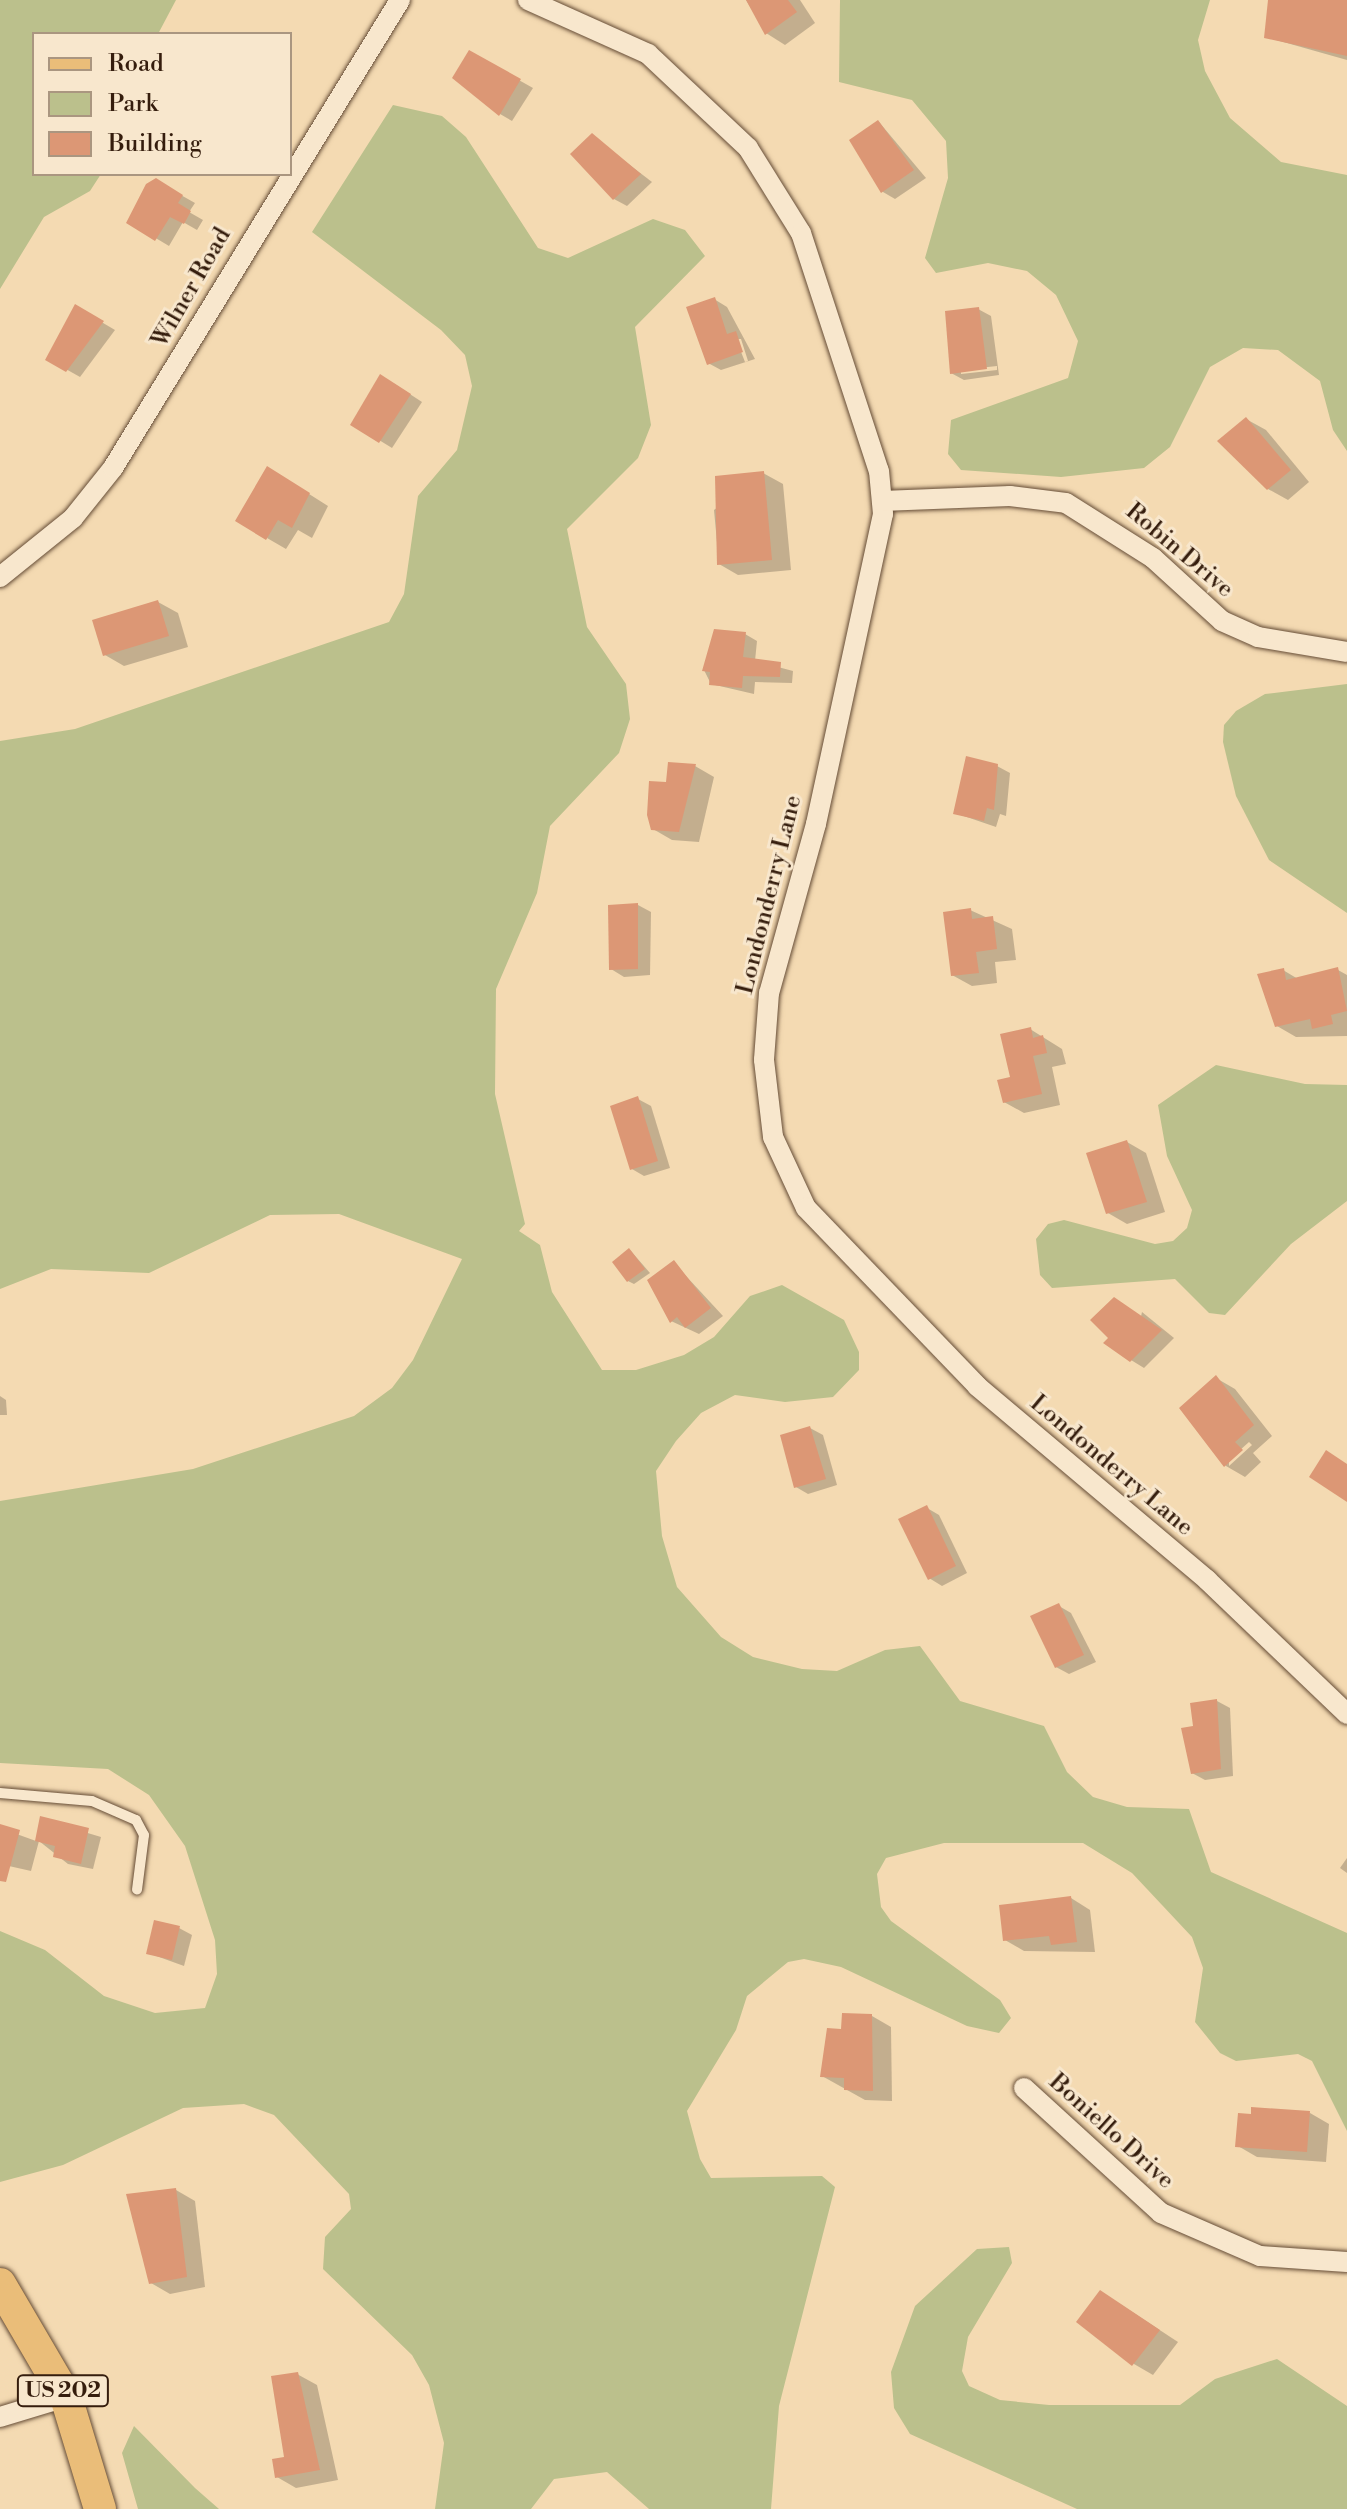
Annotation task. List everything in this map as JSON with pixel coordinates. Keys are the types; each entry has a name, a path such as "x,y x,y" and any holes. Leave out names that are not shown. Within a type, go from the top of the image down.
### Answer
{"main road":[{"name":"US 202","path":"0,2284 66,2397 100,2509"}],"street":[{"name":"Wilner Road","path":"0,577 73,518 113,468 400,0"},
{"name":"Londonderry Lane","path":"528,0 648,54 748,148 801,233 861,400 882,501 816,824 769,993 764,1060 773,1137 806,1208 871,1283 1347,1714"},
{"name":"Robin Drive","path":"882,501 1010,496 1066,503 1153,558 1222,621 1258,637 1347,652"},
{"name":"Boniello Drive","path":"1024,2088 1161,2213 1260,2256 1347,2262"},
{"path":"0,2417 66,2397"}],"lane":[{"path":"0,1793 92,1801 136,1820 144,1835 137,1890"}],"green space":[{"path":"0,0 176,0 159,32 32,32 32,176 100,176 90,191 44,217 0,289"},
{"path":"840,0 1210,0 1198,40 1205,71 1230,118 1281,162 1347,175 1347,451 1333,430 1320,381 1278,350 1243,348 1210,367 1170,447 1144,468 1061,477 961,470 948,454 951,420 1068,378 1078,341 1056,295 1027,271 988,263 936,273 925,258 948,178 946,141 912,100 839,82"},
{"path":"393,105 442,116 466,137 538,248 568,258 653,219 685,230 705,256 635,327 651,425 638,458 567,529 587,627 626,684 630,719 619,753 550,826 537,893 496,989 495,1094 525,1224 519,1231 540,1245 552,1292 602,1370 636,1370 684,1355 714,1337 750,1296 782,1285 844,1320 859,1352 859,1370 833,1397 785,1402 735,1395 701,1413 676,1441 656,1471 662,1536 677,1587 721,1637 753,1657 802,1669 837,1671 885,1650 920,1646 960,1701 1044,1726 1067,1772 1093,1797 1127,1807 1189,1809 1211,1872 1347,1933 1347,2131 1312,2061 1298,2054 1236,2061 1220,2053 1195,2022 1203,1968 1192,1937 1132,1873 1083,1843 944,1843 886,1858 877,1874 881,1907 891,1921 1000,2000 1011,2018 999,2033 967,2026 841,1967 804,1959 788,1962 747,1996 736,2030 687,2111 700,2159 711,2178 822,2176 835,2187 779,2406 771,2509 649,2509 607,2472 554,2479 531,2509 435,2509 444,2443 429,2385 412,2355 323,2269 325,2237 351,2209 349,2194 274,2115 244,2104 183,2108 63,2165 0,2182 0,1931 45,1950 104,1996 155,2013 205,2008 217,1974 215,1940 185,1846 149,1795 108,1769 0,1763 0,1501 193,1469 354,1416 392,1388 413,1360 462,1259 339,1214 270,1215 149,1273 51,1269 0,1289 0,741 75,729 389,622 404,594 418,496 457,450 472,386 465,355 441,330 312,232"},
{"path":"1347,684 1347,913 1269,860 1236,796 1223,742 1224,725 1236,711 1265,694"},
{"path":"1216,1065 1305,1084 1347,1085 1347,1201 1291,1244 1225,1315 1209,1313 1175,1279 1052,1288 1040,1275 1036,1239 1048,1224 1064,1220 1155,1244 1173,1241 1187,1228 1192,1210 1167,1156 1158,1105"},
{"path":"1009,2247 1012,2263 968,2337 962,2371 969,2386 1000,2400 1049,2405 1180,2405 1215,2379 1277,2359 1347,2406 1347,2509 1077,2509 910,2434 894,2408 891,2372 915,2306 977,2249"},
{"path":"134,2426 219,2509 138,2509 122,2453"}],"building":[{"path":"746,0 788,0 797,12 765,35"},
{"path":"1268,0 1347,0 1347,56 1264,38"},
{"path":"469,50 521,79 499,116 452,78"},
{"path":"878,120 914,170 881,193 849,140"},
{"path":"592,133 641,174 613,200 570,154"},
{"path":"156,178 183,195 178,203 191,211 184,224 170,217 155,241 126,223 146,184"},
{"path":"715,297 727,334 736,331 743,352 707,365 686,307"},
{"path":"75,304 104,321 66,372 45,360"},
{"path":"979,307 987,369 950,374 945,311"},
{"path":"380,374 411,394 379,443 350,425"},
{"path":"1246,417 1291,470 1267,490 1217,441"},
{"path":"267,466 310,493 292,528 278,520 266,540 235,521"},
{"path":"764,471 772,560 717,565 715,476"},
{"path":"158,600 169,636 103,656 92,620"},
{"path":"714,629 746,632 743,657 781,662 780,677 743,676 742,688 709,685 710,672 702,671"},
{"path":"966,756 998,764 994,810 987,808 984,821 953,814"},
{"path":"668,762 696,764 679,832 651,830 647,815 649,781 666,782"},
{"path":"638,903 638,969 609,970 608,905"},
{"path":"971,908 972,919 993,916 997,949 976,952 979,973 951,976 943,912"},
{"path":"1338,967 1347,1011 1331,1015 1333,1024 1312,1029 1310,1019 1275,1027 1257,974 1284,968 1286,980"},
{"path":"1031,1027 1033,1038 1043,1035 1047,1053 1033,1056 1042,1094 1003,1103 997,1080 1010,1077 1000,1034"},
{"path":"638,1096 658,1161 630,1170 610,1106"},
{"path":"1127,1140 1147,1202 1106,1214 1086,1153"},
{"path":"629,1248 645,1269 627,1282 612,1262"},
{"path":"674,1260 711,1308 685,1328 677,1317 670,1323 647,1280"},
{"path":"1114,1297 1162,1330 1130,1362 1103,1343 1108,1338 1090,1320"},
{"path":"1216,1375 1254,1425 1235,1442 1243,1450 1224,1467 1179,1408"},
{"path":"810,1426 826,1479 794,1488 780,1435"},
{"path":"1326,1450 1347,1464 1347,1502 1309,1477"},
{"path":"927,1505 956,1566 928,1580 898,1519"},
{"path":"1059,1603 1084,1655 1055,1668 1030,1616"},
{"path":"1217,1699 1221,1769 1191,1774 1181,1728 1193,1726 1190,1703"},
{"path":"40,1816 89,1828 81,1864 53,1857 55,1846 35,1841"},
{"path":"0,1824 20,1830 6,1882 0,1881"},
{"path":"1071,1896 1077,1942 1051,1945 1049,1936 1003,1941 999,1905"},
{"path":"154,1920 180,1926 172,1960 146,1954"},
{"path":"842,2013 872,2014 873,2091 844,2090 844,2078 820,2077 827,2028 841,2029"},
{"path":"1251,2107 1310,2111 1307,2152 1235,2147 1238,2113 1251,2114"},
{"path":"176,2188 187,2277 149,2284 126,2194"},
{"path":"1100,2290 1160,2330 1132,2366 1076,2322"},
{"path":"298,2372 320,2470 275,2478 272,2459 284,2457 271,2376"}]}
